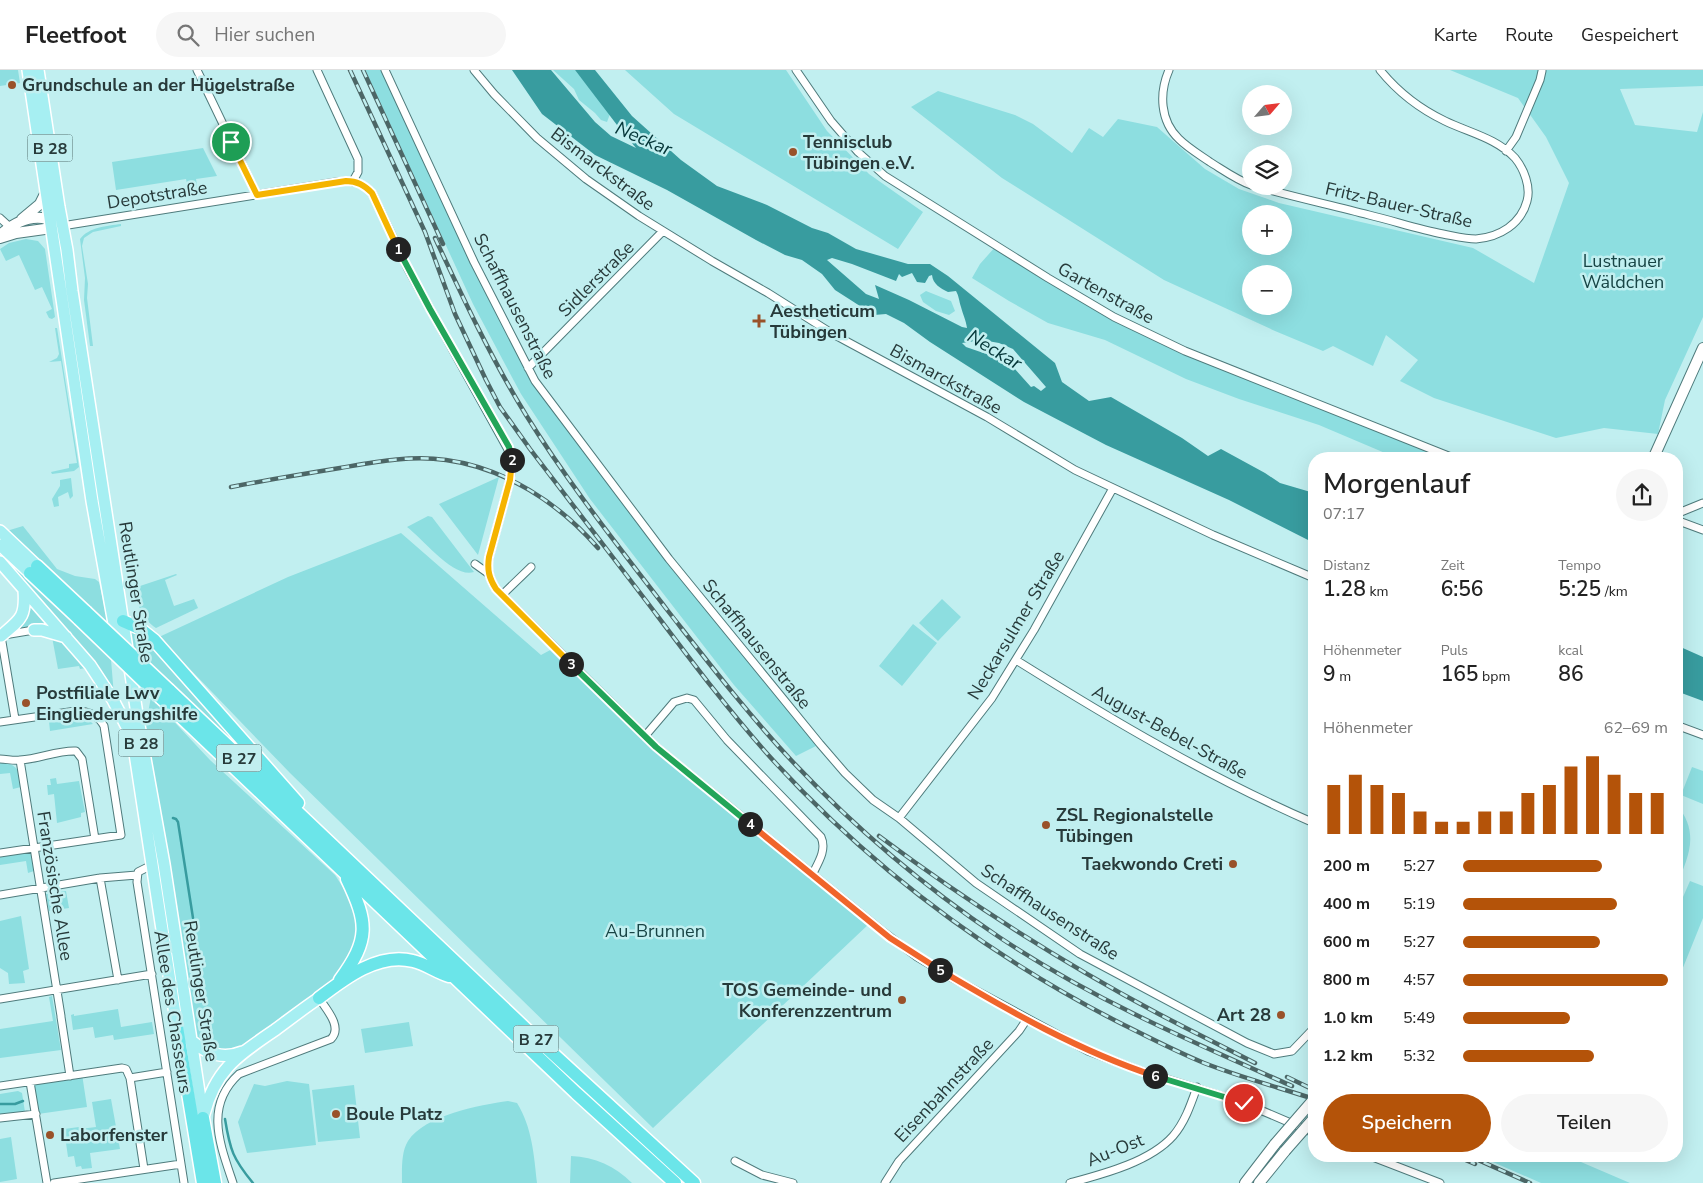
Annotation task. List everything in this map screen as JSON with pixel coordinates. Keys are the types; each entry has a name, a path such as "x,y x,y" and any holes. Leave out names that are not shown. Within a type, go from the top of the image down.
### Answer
{"highway":[{"name":"B 27","path":"34,570 165,694 342,870 589,1105 675,1183"},
{"path":"123,621 144,632 164,650 305,810 310,824"},
{"name":"B 27","path":"165,694 310,824 532,1035 694,1183"},
{"path":"338,983 356,955 362,938 363,928 361,911 342,870"},
{"path":"319,998 338,983 371,965 386,960 414,961 458,980"},
{"name":"B 28","path":"177,1026 203,1183"},
{"name":"B 28","path":"203,1118 215,1183"}],"main road":[{"name":"Reutlinger Straße","path":"28,70 95,519 115,621 133,740 191,1041 203,1118"},
{"name":"Reutlinger Straße","path":"38,70 142,744 177,1026"},
{"path":"12,230 40,204 46,194"},
{"path":"22,219 62,226"},
{"path":"0,236 12,230 50,223"},
{"path":"1656,452 1703,348"},
{"name":"B 27","path":"0,531 34,570"},
{"name":"B 27","path":"0,545 34,570"},
{"path":"0,562 90,665 103,683 133,740"},
{"path":"0,636 17,622 23,614 25,604 24,590"},
{"path":"34,630 42,630 66,637"},
{"path":"203,1118 215,1084 224,1071 242,1052 319,998"},
{"path":"177,1026 191,1041 205,1051 218,1056 242,1052"},
{"path":"1245,1183 1308,1106"},
{"path":"1259,1183 1308,1125"}],"street":[{"path":"197,70 257,195 335,182 353,181 366,187 372,193 408,269 511,454 512,468 487,566 491,582 656,747 890,938 917,957 1073,1044 1138,1070 1244,1103 1308,1130"},
{"path":"317,70 358,159 358,172 353,181"},
{"name":"Schaffhausenstraße","path":"385,70 474,262 528,368 550,402 625,501 780,697 845,773 873,800 899,818 976,883 1080,954 1247,1043 1274,1054 1292,1051 1308,1034"},
{"name":"Bismarckstraße","path":"474,70 494,94 537,138 586,179 663,232 768,293 833,334 982,415 1075,470 1213,536 1308,576"},
{"name":"Gartenstraße","path":"796,70 831,122 858,152 886,176 1048,278 1114,316 1185,351 1438,452"},
{"path":"1169,70 1164,84 1162,102 1167,122 1178,138 1190,149 1242,180"},
{"name":"Fritz-Bauer-Straße","path":"1290,195 1432,232 1467,238 1484,238 1497,234 1511,227 1520,216 1527,203 1528,194 1524,175 1515,158 1485,137 1446,122 1425,110 1398,90 1380,70"},
{"path":"1506,151 1516,137 1542,71"},
{"name":"Depotstraße","path":"62,226 257,195"},
{"path":"0,216 12,230"},
{"name":"Sidlerstraße","path":"528,368 663,232"},
{"name":"Neckarsulmer Straße","path":"899,818 992,698 1016,660 1113,488"},
{"path":"1683,511 1703,503"},
{"path":"1683,523 1703,530"},
{"path":"475,564 489,574"},
{"path":"502,595 531,567"},
{"path":"15,719 0,636 34,630"},
{"name":"August-Bebel-Straße","path":"1016,660 1083,702 1156,744 1213,775 1308,820"},
{"path":"645,736 674,702 687,698 694,700 727,740 821,837 824,850 812,875"},
{"path":"0,722 76,711 90,713 102,721 121,835 0,854"},
{"path":"1683,728 1703,735"},
{"path":"0,759 20,760 51,755 65,750 76,751 80,754 95,839"},
{"name":"Französische Allee","path":"20,760 70,1076"},
{"path":"0,895 100,878 137,874 142,869 158,865"},
{"name":"Allee des Chasseurs","path":"137,874 184,1183"},
{"path":"100,878 118,980"},
{"path":"0,999 152,974"},
{"path":"233,1183 218,1123 219,1102 222,1095 229,1083 239,1074 331,1039 335,1035 334,1022 319,998"},
{"name":"Eisenbahnstraße","path":"885,1183 899,1161 1019,1031 1027,1019"},
{"path":"0,1086 122,1068 126,1069 130,1078 144,1169"},
{"path":"130,1078 167,1072"},
{"path":"30,1082 47,1183"},
{"name":"Au-Ost","path":"1070,1183 1132,1163 1163,1146 1182,1122 1197,1088"},
{"path":"0,1118 36,1114"},
{"path":"735,1161 762,1175 793,1183"},
{"path":"1386,1162 1440,1183"},
{"path":"54,1183 181,1164"}],"green space":[{"path":"0,70 18,70 20,83 0,86"},
{"path":"365,70 385,70 525,363 598,466 820,744 796,756 734,685 590,499 521,394 473,304"},
{"path":"553,70 575,70 610,114 607,122 601,120 579,100 574,89"},
{"name":"Tennisclub Tübingen e.V.","path":"625,70 786,70 827,131 869,174 923,212 898,249 674,114"},
{"name":"Lustnauer Wäldchen","path":"1450,70 1703,70 1703,86 1620,89 1635,125 1697,132 1703,112 1703,317 1665,400 1658,434 1604,428 1556,438 1434,398 1400,381 1418,360 1386,335 1373,366 1333,346 1323,351 1275,331 1164,280 1002,178 911,107 938,91 1015,115 1033,124 1072,153 1089,128 1103,137 1118,119 1157,127 1205,169 1242,190 1242,195 1256,195 1288,205 1242,205 1242,255 1292,255 1292,206 1473,248 1534,283 1569,183 1546,137 1518,98"},
{"path":"203,148 217,176 196,179 199,196 190,197 186,179 116,190 112,162"},
{"path":"121,224 121,226 93,232 84,238 82,246 88,284 87,298 93,346 90,346 84,300 85,278 80,239 93,230 104,226"},
{"path":"26,239 38,241 45,249 55,317 52,319 49,318 46,312 52,309 42,287 35,290 19,255 6,261 0,249 9,243"},
{"path":"996,246 1154,337 1439,452 1383,452 1319,425 1239,399 1186,379 1105,340 1048,323 972,278 980,264"},
{"path":"926,291 951,301 955,311 949,315 936,311 923,302 920,295"},
{"path":"55,328 57,328 79,467 74,471 52,474 51,472 69,468 69,464 77,463 61,361 49,362 57,358 59,354"},
{"path":"499,477 478,555 439,504"},
{"path":"71,478 73,496 70,499 68,492 58,497 59,506 54,507 52,499 60,486 60,480"},
{"path":"428,516 432,517 474,572 466,573 448,564 407,527"},
{"path":"23,526 57,569 75,576 95,579 99,582 108,623 114,696 66,637 42,630 13,633 13,626 24,590 0,562 0,533"},
{"name":"Au-Brunnen","path":"401,533 541,655 554,648 656,747 871,922 653,1128 290,773 159,637 288,577"},
{"path":"176,574 165,580 174,606 194,599 198,608 156,628 144,616 131,589"},
{"path":"942,599 961,617 938,641 919,623"},
{"path":"913,624 937,643 902,686 879,666"},
{"path":"132,631 144,637 283,791 132,647 130,632"},
{"path":"52,637 69,647 86,668 80,669 79,666 58,669"},
{"path":"151,697 210,760 335,875 363,918 363,928 338,983 233,1055 191,1041 142,744"},
{"path":"81,716 93,724 50,731 49,721"},
{"path":"0,761 10,764 17,769 22,776 25,786 13,789 10,773 0,774"},
{"path":"1692,767 1703,771 1703,804 1683,796 1683,790"},
{"path":"56,778 57,784 79,781 85,812 81,813 81,817 57,823 54,794 48,795 47,785 51,785 50,779"},
{"path":"1683,814 1690,835 1690,845 1683,870"},
{"path":"29,852 34,871 28,873 26,861 0,865 0,857"},
{"path":"1690,881 1703,886 1703,918 1683,968 1683,897"},
{"path":"66,891 69,908 49,911 46,894"},
{"path":"21,916 29,969 23,971 25,983 9,984 8,973 0,968 0,921"},
{"path":"52,996 61,1050 0,1058 0,1029 53,1021 49,997"},
{"path":"118,1009 121,1027 152,1022 154,1034 114,1040 113,1035 95,1038 93,1027 73,1030 71,1015"},
{"path":"409,1022 413,1046 365,1053 361,1029"},
{"path":"82,1074 87,1107 38,1114 30,1082"},
{"path":"287,1081 309,1084 316,1145 247,1153 238,1122 254,1084 265,1086"},
{"name":"Boule Platz","path":"354,1085 360,1138 318,1142 312,1090"},
{"path":"18,1091 22,1093 25,1112 0,1116 0,1094"},
{"path":"111,1099 120,1149 90,1153 92,1168 82,1169 81,1166 76,1167 74,1156 68,1157 64,1129 96,1127 92,1102"},
{"path":"508,1101 517,1103 526,1122 532,1142 537,1183 402,1183 404,1150 408,1141 416,1132 427,1124 454,1113 483,1105"},
{"path":"11,1137 17,1179 0,1182 0,1139"},
{"path":"571,1156 596,1160 612,1167 632,1183 570,1183"},
{"path":"1493,1162 1581,1162 1630,1183 1541,1183"}],"water":[{"name":"Neckar","path":"512,70 551,70 595,122 611,136 636,148 575,70 595,70 632,116 681,160 717,186 767,205 812,228 828,233 856,249 908,264 930,264 948,276 1055,363 1062,382 1089,401 1111,397 1182,438 1208,456 1221,449 1280,483 1308,491 1308,540 1229,500 1106,445 1024,402 930,342 904,323 886,314 874,315 835,290 822,274 802,260 785,255 667,190 595,155 542,114","holes":["832,258 896,281 899,274 902,277 912,273 917,282 925,283 929,276 932,275 935,283 940,287 948,292 956,291 967,328 875,285 879,299 866,294 827,260","982,340 999,343 1013,349 1046,387 1041,391 1034,386 1031,387 1014,368 1001,359 966,347 962,343"]},
{"path":"1683,648 1703,657 1703,701 1683,694"}],"waterway":[{"path":"173,818 178,822 193,918"},
{"path":"0,1104 15,1104 23,1101"},
{"path":"225,1119 233,1154 253,1183"}],"railway":[{"path":"350,70 425,232 455,314 500,407 692,662 771,758 850,837 892,873 936,908 1027,970 1075,999 1184,1054 1231,1073 1308,1097"},
{"path":"363,70 443,244"},
{"path":"435,238 501,372 526,415 576,490 668,611 759,724 791,760 839,808 864,832 943,897 999,937 1034,959 1142,1018 1292,1086"},
{"path":"231,487 379,462 419,458 446,460 468,464 489,471 510,479 530,490 566,516 598,548"},
{"path":"879,836 980,907 1085,973 1157,1013 1255,1063"},
{"path":"1287,1077 1308,1087"},
{"path":"1470,1162 1475,1164"},
{"path":"1483,1162 1530,1183"}],"place":[{"name":"Grundschule an der Hügelstraße","path":"12,85"},
{"name":"Tennisclub Tübingen e.V.","path":"793,152"},
{"name":"Aestheticum Tübingen","path":"759,321"},
{"name":"Postfiliale Lwv Eingliederungshilfe","path":"26,703"},
{"name":"ZSL Regionalstelle Tübingen","path":"1046,825"},
{"name":"Taekwondo Creti","path":"1233,864"},
{"name":"TOS Gemeinde- und Konferenzzentrum","path":"902,1000"},
{"name":"Art 28","path":"1281,1015"},
{"name":"Boule Platz","path":"336,1114"},
{"name":"Laborfenster","path":"50,1135"}],"route":[{"path":"231,142 257,195 346,181 360,183 372,193 408,269 509,447 513,462 510,480 487,566 491,582 554,648 656,747 890,938 917,957 1088,1051 1121,1065 1244,1103"}]}
